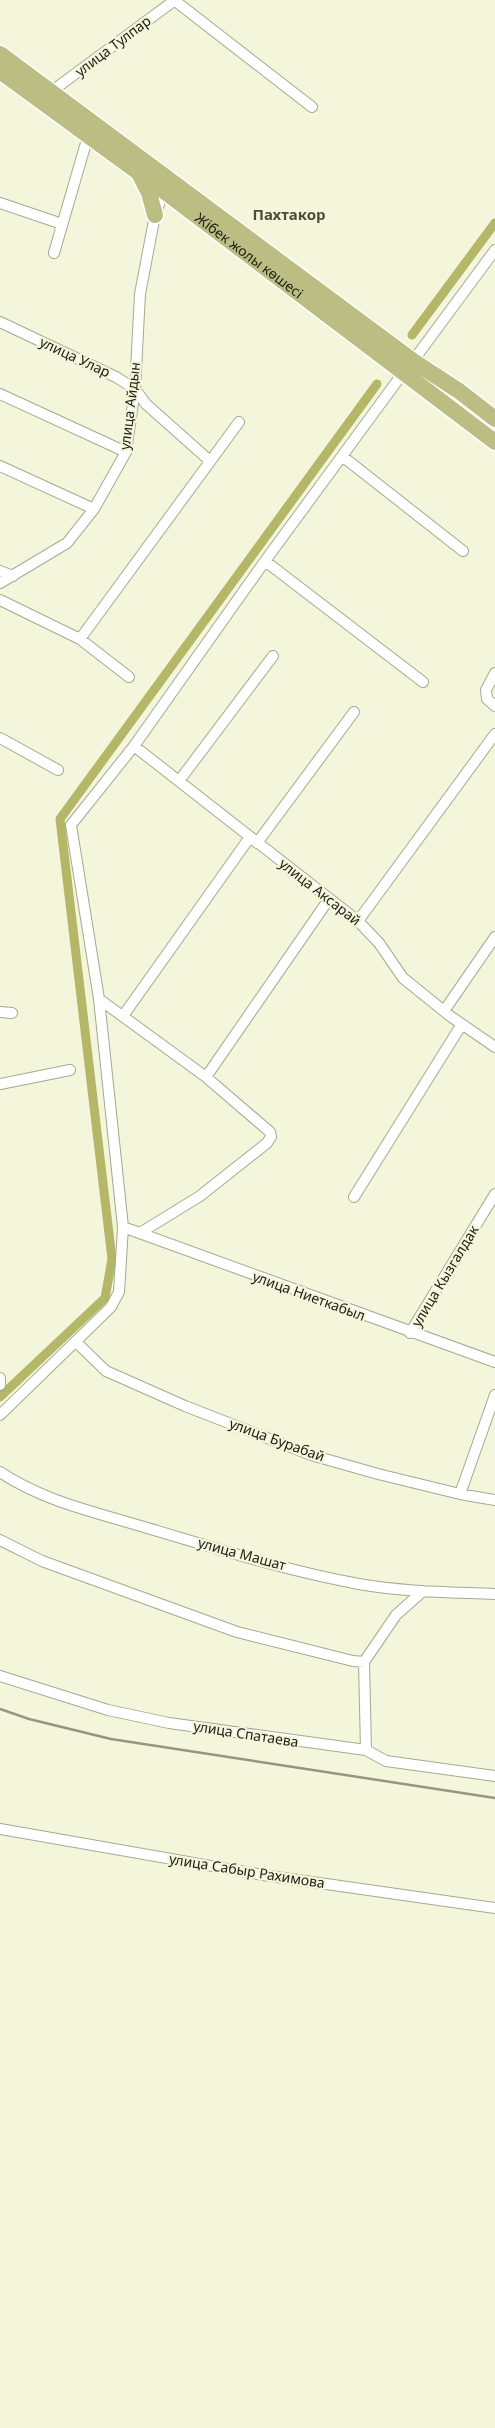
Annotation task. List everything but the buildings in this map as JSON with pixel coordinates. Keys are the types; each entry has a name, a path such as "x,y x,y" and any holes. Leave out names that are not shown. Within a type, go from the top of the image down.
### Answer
{"main road":[{"name":"Жібек жолы көшесі","path":"0,54 52,91 167,184 408,367 495,442"},
{"name":"Жібек жолы көшесі","path":"0,71 139,173 167,184"},
{"path":"139,173 149,193 155,215"},
{"name":"Жібек жолы көшесі","path":"408,367 458,391 495,419"}],"street":[{"name":"улица Тулпар","path":"52,91 174,0"},
{"path":"174,0 312,107"},
{"path":"54,253 88,136"},
{"name":"улица Айдын","path":"0,583 67,543 94,509 126,452 135,389 140,294 155,215 167,184"},
{"path":"0,203 62,224"},
{"path":"0,1415 110,1307 119,1292 123,1227 99,999 70,825 134,746 265,561 495,250"},
{"name":"улица Улар","path":"0,322 116,377 135,389 146,404 210,461"},
{"path":"0,394 126,452"},
{"path":"80,639 239,422"},
{"path":"342,456 463,551"},
{"path":"0,466 94,509"},
{"path":"265,561 423,682"},
{"path":"0,570 13,576"},
{"path":"0,600 80,639 129,677"},
{"path":"179,782 273,656"},
{"path":"495,673 486,690 487,699 495,706"},
{"path":"123,1016 254,840 354,712"},
{"path":"358,921 495,734"},
{"path":"0,738 58,770"},
{"name":"улица Аксарай","path":"134,746 358,921 379,943 403,978 444,1011 495,1047"},
{"path":"206,1077 328,899"},
{"path":"444,1011 495,937"},
{"path":"99,999 206,1077 270,1132 271,1136 267,1142 200,1196 140,1234"},
{"path":"0,1012 12,1013"},
{"path":"354,1197 462,1024"},
{"path":"0,1084 70,1070"},
{"name":"улица Кызгалдак","path":"410,1333 495,1194"},
{"name":"улица Ниеткабыл","path":"123,1227 410,1333 495,1362"},
{"name":"улица Бурабай","path":"76,1342 106,1371 185,1406 311,1454 378,1474 460,1494 495,1500"},
{"path":"0,1378 0,1385"},
{"path":"460,1494 495,1395"},
{"name":"улица Машат","path":"0,1472 40,1494 170,1535 268,1562 360,1584 423,1591 495,1594"},
{"path":"0,1540 42,1561 237,1632 364,1662"},
{"path":"366,1750 364,1662 396,1615 423,1591"},
{"name":"улица Спатаева","path":"0,1676 108,1710 169,1723 366,1750 386,1761 495,1776"},
{"name":"улица Сабыр Рахимова","path":"0,1829 263,1875 495,1908"}],"waterway":[{"path":"412,335 495,223"},
{"path":"0,1397 105,1298 112,1259 60,819 377,384"}],"railway":[{"path":"0,1709 29,1719 111,1739 495,1798"}],"district":[{"name":"Пахтакор","path":"289,215"}]}
